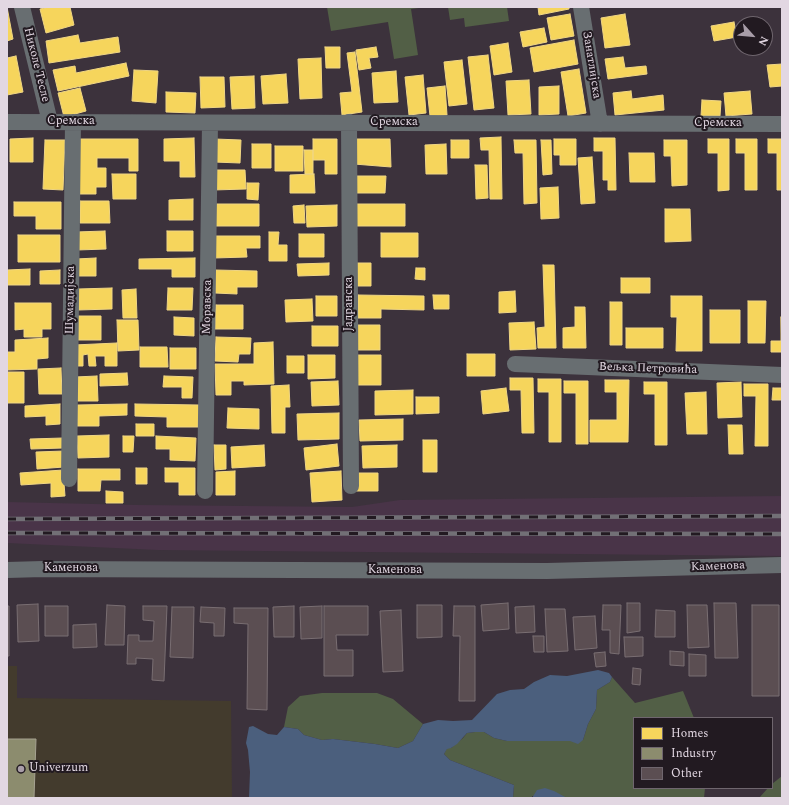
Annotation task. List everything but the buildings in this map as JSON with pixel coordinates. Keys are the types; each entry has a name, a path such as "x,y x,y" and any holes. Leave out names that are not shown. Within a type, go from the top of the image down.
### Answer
{"street":[{"name":"Николе Тесле","path":"22,7 50,122"},
{"name":"Занатлијска","path":"581,7 600,124"},
{"name":"Сремска","path":"7,122 782,124"},
{"name":"Шумадијска","path":"69,479 74,122"},
{"name":"Јадранска","path":"349,122 351,486"},
{"name":"Моравска","path":"205,491 210,123"},
{"name":"Вељка Петровића","path":"515,364 782,375"},
{"name":"Каменова","path":"7,570 547,571 782,565"}],"shaded area":[{"path":"782,496 782,556 158,550 7,543 7,502 352,507 400,500"},
{"path":"7,666 17,666 17,698 231,701 232,798 7,798"}],"green space":[{"path":"327,7 427,7 411,9 418,55 394,59 388,22 331,31"},
{"path":"448,7 507,7 509,21 465,27 464,18 450,20"},
{"path":"612,677 635,703 683,691 694,717 633,717 633,789 705,789 704,798 567,798 532,796 532,798 513,798 514,785 450,760 444,754 447,748 451,748 467,733 475,732 484,732 494,738 507,741 583,740 588,724 596,709 597,690 610,682"},
{"path":"322,693 377,693 393,699 423,724 413,741 398,748 333,739 322,740 304,735 298,729 284,727 288,707 300,696"},
{"path":"782,776 782,798 759,798 767,789 773,789 773,783"}],"water":[{"path":"598,670 609,673 612,677 610,682 597,690 596,709 588,724 583,740 578,744 570,741 507,741 494,738 484,732 475,732 467,733 457,744 447,749 444,754 450,760 514,785 513,798 249,798 250,772 246,743 249,727 253,726 268,734 277,735 284,727 298,729 304,735 322,740 333,739 398,748 413,741 423,724 438,720 472,720 497,694 510,690 524,689 534,682 550,675 567,676"},
{"path":"545,788 567,798 532,798 537,790"}],"railway":[{"path":"7,519 782,516"},
{"path":"7,533 782,534"}],"place":[{"name":"Univerzum","path":"21,769"}]}
